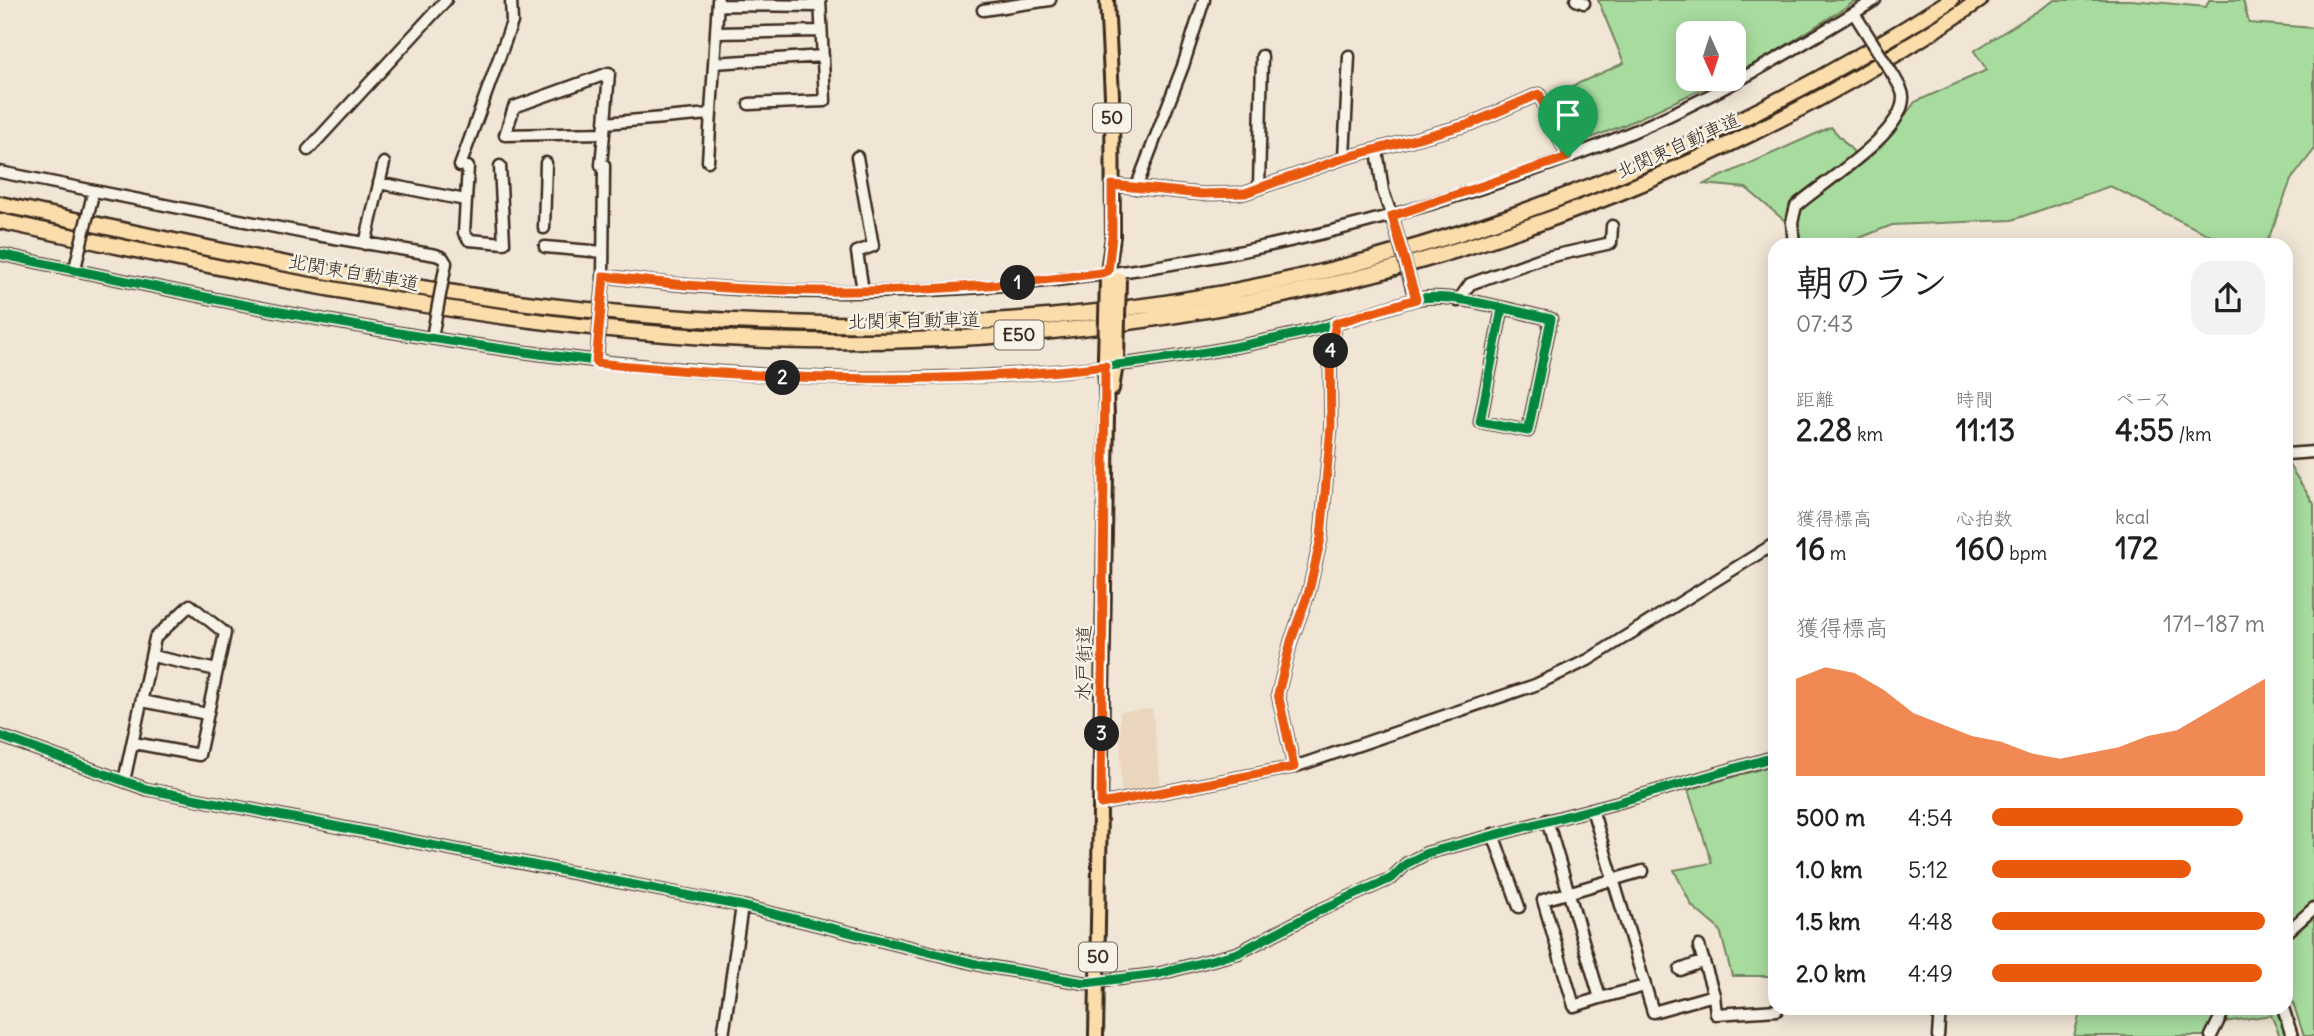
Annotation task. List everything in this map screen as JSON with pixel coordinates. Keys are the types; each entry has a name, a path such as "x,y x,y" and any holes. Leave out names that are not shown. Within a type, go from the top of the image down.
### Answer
{"highway":[{"name":"北関東自動車道","path":"0,204 391,283 618,313 808,325 889,325 1052,317 1156,303 1344,266 1424,245 1558,200 1672,152 1812,84 1951,0"},
{"name":"北関東自動車道","path":"0,221 389,299 615,329 805,342 962,340 1055,332 1156,320 1297,293 1429,259 1565,215 1717,149 1820,98 1892,57 1980,0"}],"main road":[{"name":"水戸街道","path":"1096,1036 1107,416 1113,275 1112,96 1107,0"}],"street":[{"path":"308,150 446,0"},
{"path":"500,166 504,243 469,240 464,233 464,167 512,22 511,0"},
{"path":"983,10 1050,0"},
{"path":"1136,188 1183,66 1204,0"},
{"path":"603,280 863,291 975,286 1113,275 1393,220 1568,157 1658,120 1748,76 1855,16 1875,0"},
{"path":"708,162 718,2 820,3 825,102 749,104"},
{"path":"1793,238 1792,222 1796,206 1891,127 1902,107 1904,93 1855,16"},
{"path":"716,33 821,31"},
{"path":"714,63 822,56"},
{"path":"1259,188 1262,56"},
{"path":"1344,158 1349,57"},
{"path":"596,358 603,280 603,165 605,128 609,74 514,107 505,135 605,128 710,114"},
{"path":"1112,185 1231,195 1344,158 1470,124 1539,94 1568,157"},
{"path":"1377,150 1383,191 1415,295"},
{"path":"857,157 873,246 857,252 863,291"},
{"path":"365,244 384,163"},
{"path":"544,228 545,163"},
{"path":"0,172 93,195 436,255 443,258 446,264 432,335"},
{"path":"379,183 466,200"},
{"path":"75,267 93,195"},
{"path":"1458,301 1470,284 1539,259 1611,243 1612,226"},
{"path":"545,247 603,252"},
{"path":"0,254 75,267 244,307 432,335 729,375 868,380 983,377 1252,343 1336,323 1415,295 1502,309 1551,320 1528,431 1480,422 1502,309"},
{"path":"1294,767 1278,694 1291,641 1309,591 1321,538 1331,426 1330,352 1336,323"},
{"path":"2293,454 2314,452"},
{"path":"1101,804 1294,767 1359,748 1561,674 1768,548"},
{"path":"124,781 155,638 190,605 225,633 199,755 134,743"},
{"path":"152,656 217,670"},
{"path":"142,701 207,714"},
{"path":"0,736 156,791 742,906 985,966 1098,983 1158,974 1238,953 1316,912 1392,878 1406,864 1426,853 1768,759"},
{"path":"1592,809 1653,1012 1714,995"},
{"path":"1547,820 1600,998"},
{"path":"1493,834 1519,907"},
{"path":"1643,871 1543,900 1574,1006 1646,986"},
{"path":"723,1036 742,906"},
{"path":"2293,927 2314,908"},
{"path":"1699,946 1714,995 1716,1014 1768,1011"},
{"path":"1680,970 1704,961"},
{"path":"1938,1036 1940,1015"},
{"path":"2211,1036 2222,1015"},
{"path":"2285,1015 2292,1036"}],"shaded area":[{"path":"1152,709 1161,786 1121,792 1120,712"}],"green space":[{"path":"1598,0 1857,0 1763,60 1746,68 1746,21 1676,21 1676,91 1697,91 1622,126 1567,147 1550,96 1624,63"},
{"path":"2055,0 2132,0 2206,7 2209,0 2243,0 2249,23 2314,28 2314,150 2291,180 2269,238 2215,238 2110,186 2012,220 1892,225 1860,238 1799,238 1798,232 1746,188 1704,184 1831,127 1860,159 1894,130 1915,102 1987,70 1974,51"},
{"path":"2293,471 2314,504 2314,902 2293,921"},
{"path":"1768,767 1768,976 1732,976 1720,930 1692,906 1674,870 1712,863 1688,790"},
{"path":"2314,917 2314,1036 2304,1036 2293,1003 2293,936"},
{"path":"2079,1015 2215,1015 2205,1036 2074,1036"},
{"path":"2228,1015 2271,1015 2224,1022"},
{"path":"2271,1015 2280,1015 2287,1036 2280,1036"}],"cycle path":[{"path":"0,254 324,320 486,347 650,366 814,377 977,376 1141,362 1305,332 1416,299 1430,297 1464,300 1551,319 1528,431 1480,422 1502,309"},
{"path":"0,736 146,789 742,906 985,966 1085,983 1158,974 1238,953 1316,912 1392,878 1406,864 1427,853 1768,759"}],"route":[{"path":"1539,94 1568,157 1392,216 1416,299 1336,323 1330,352 1331,426 1321,538 1309,591 1291,641 1278,694 1294,767 1119,803 1101,804 1107,416 1105,366 983,377 868,380 741,376 596,363 604,276 649,282 733,287 863,291 1028,282 1101,273 1108,271 1110,255 1112,185 1201,194 1245,193 1344,158 1470,124 1539,94"}]}
